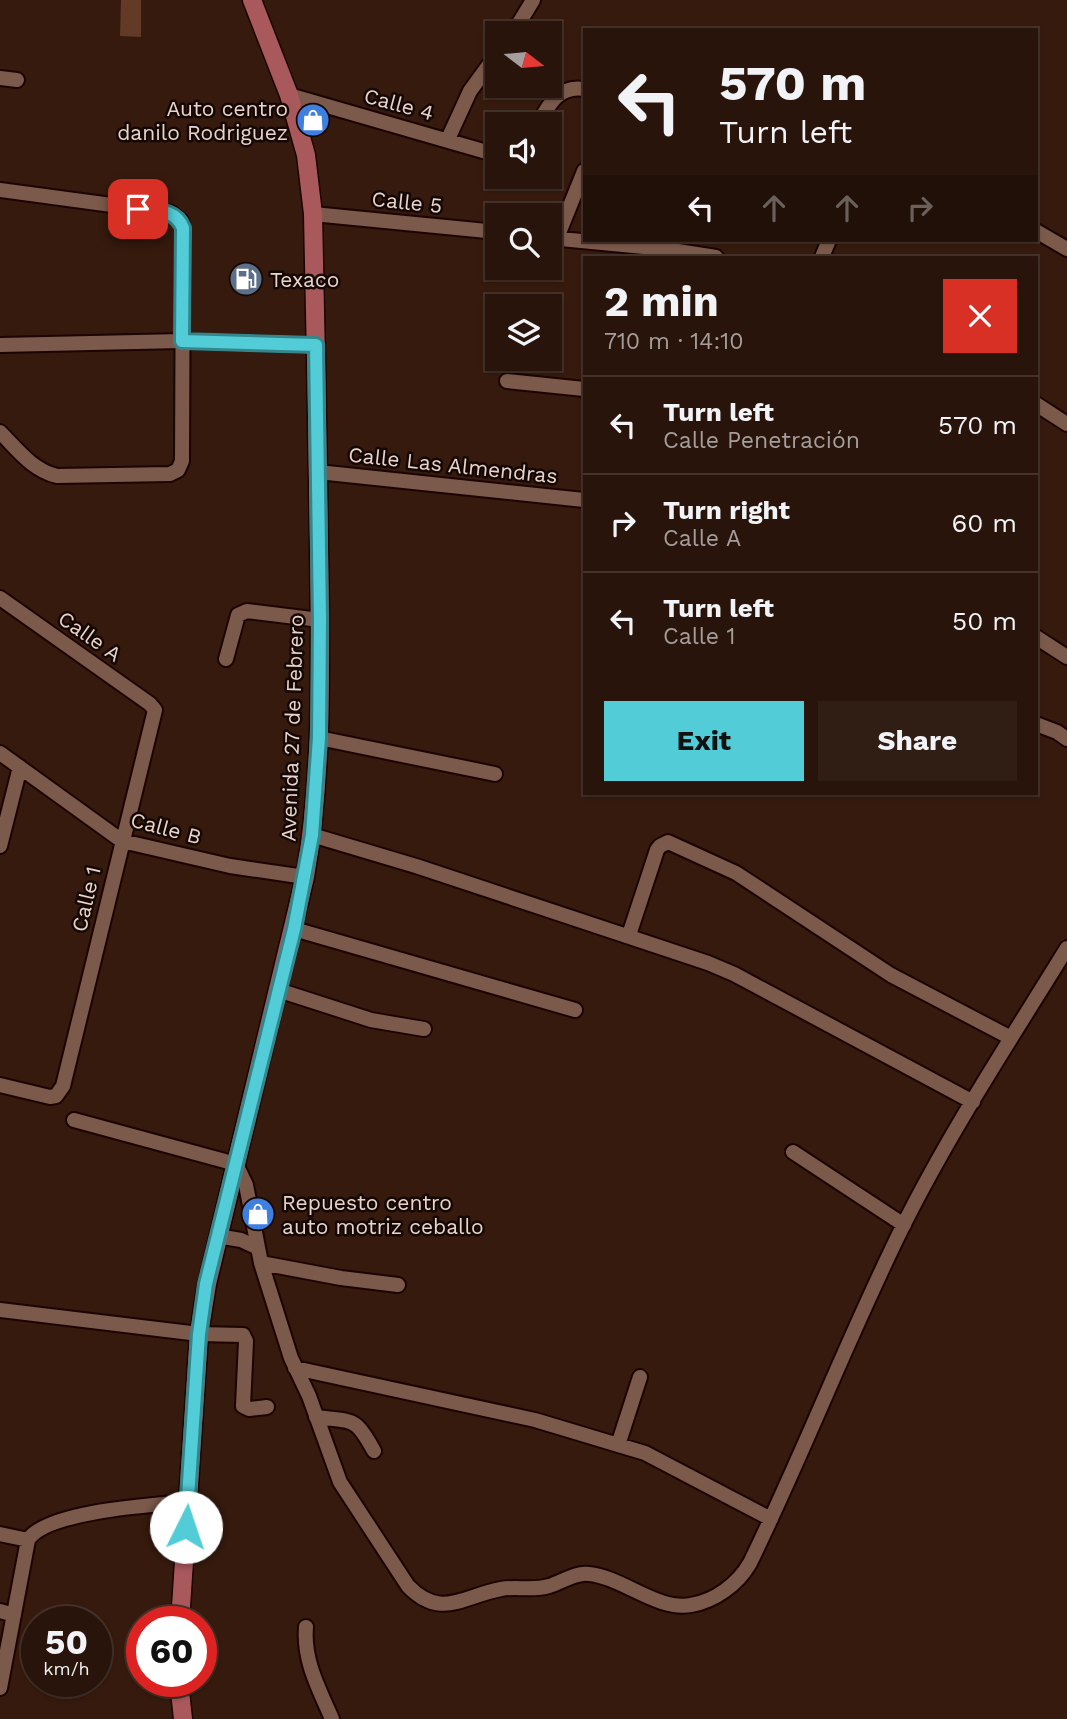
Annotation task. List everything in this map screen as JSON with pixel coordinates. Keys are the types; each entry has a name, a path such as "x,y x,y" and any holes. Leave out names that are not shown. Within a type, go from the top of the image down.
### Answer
{"main road":[{"name":"Avenida 27 de Febrero","path":"181,1606 199,1334 217,1236 305,877 312,835 319,738 320,620 313,214 306,155 289,95 252,0"},
{"path":"181,1697 183,1719"}],"street":[{"path":"520,21 533,0"},
{"path":"448,139 470,91 485,70"},
{"path":"0,78 17,80"},
{"path":"546,112 559,93 571,88 583,89"},
{"name":"Calle 4","path":"289,95 485,151"},
{"path":"562,219 583,173"},
{"path":"0,190 171,213 177,217 183,228 182,461 174,473 57,475 45,473 34,466 0,432"},
{"name":"Calle 5","path":"313,214 485,231"},
{"path":"1038,232 1064,246 1067,231"},
{"path":"562,238 583,240"},
{"path":"628,242 666,244 712,256"},
{"path":"0,345 182,341 316,345"},
{"path":"507,381 583,389"},
{"path":"1038,405 1066,422"},
{"name":"Calle Las Almendras","path":"318,472 583,499"},
{"name":"Calle A","path":"0,598 155,710"},
{"path":"226,659 238,615 247,611 320,620"},
{"path":"1038,638 1067,657"},
{"name":"Calle 1","path":"0,1085 43,1097 56,1096 63,1086 155,710"},
{"path":"1038,725 1067,739"},
{"path":"319,738 495,774"},
{"name":"Calle B","path":"0,753 122,841 230,866 305,877"},
{"path":"0,846 20,767"},
{"path":"312,835 629,935 734,974 973,1102"},
{"path":"629,935 657,850 660,845 668,842 736,873 891,975 1011,1038"},
{"path":"294,929 575,1010"},
{"path":"74,1120 236,1164 246,1185 259,1256 295,1368 340,1482 408,1586 425,1601 436,1605 459,1602 504,1588 539,1589 579,1574 589,1574 605,1577 672,1605 692,1605 730,1587 744,1574 904,1225 973,1102 1067,948"},
{"path":"278,990 371,1020 424,1029"},
{"path":"793,1152 904,1225"},
{"path":"217,1236 241,1240 259,1256 341,1278 398,1285"},
{"path":"0,1310 199,1334 243,1335 246,1341 243,1406 249,1409 267,1407"},
{"path":"295,1368 535,1420 618,1445 645,1454 771,1519"},
{"path":"618,1445 640,1377"},
{"path":"316,1417 354,1422 361,1427 374,1451"},
{"path":"0,1688 7,1613 28,1540 33,1532 57,1522 125,1507 187,1502"},
{"path":"0,1534 28,1540"},
{"path":"306,1627 304,1643 307,1660 332,1719"}],"building":[{"path":"121,0 141,0 141,37 120,36"}],"place":[{"name":"Auto centro danilo Rodriguez","path":"313,120"},
{"name":"Texaco","path":"246,279"},
{"name":"Repuesto centro auto motriz ceballo","path":"258,1214"}],"route":[{"path":"138,209 171,213 181,221 182,341 316,345 320,620 319,738 312,835 294,929 206,1284 194,1390 186,1527"}]}
